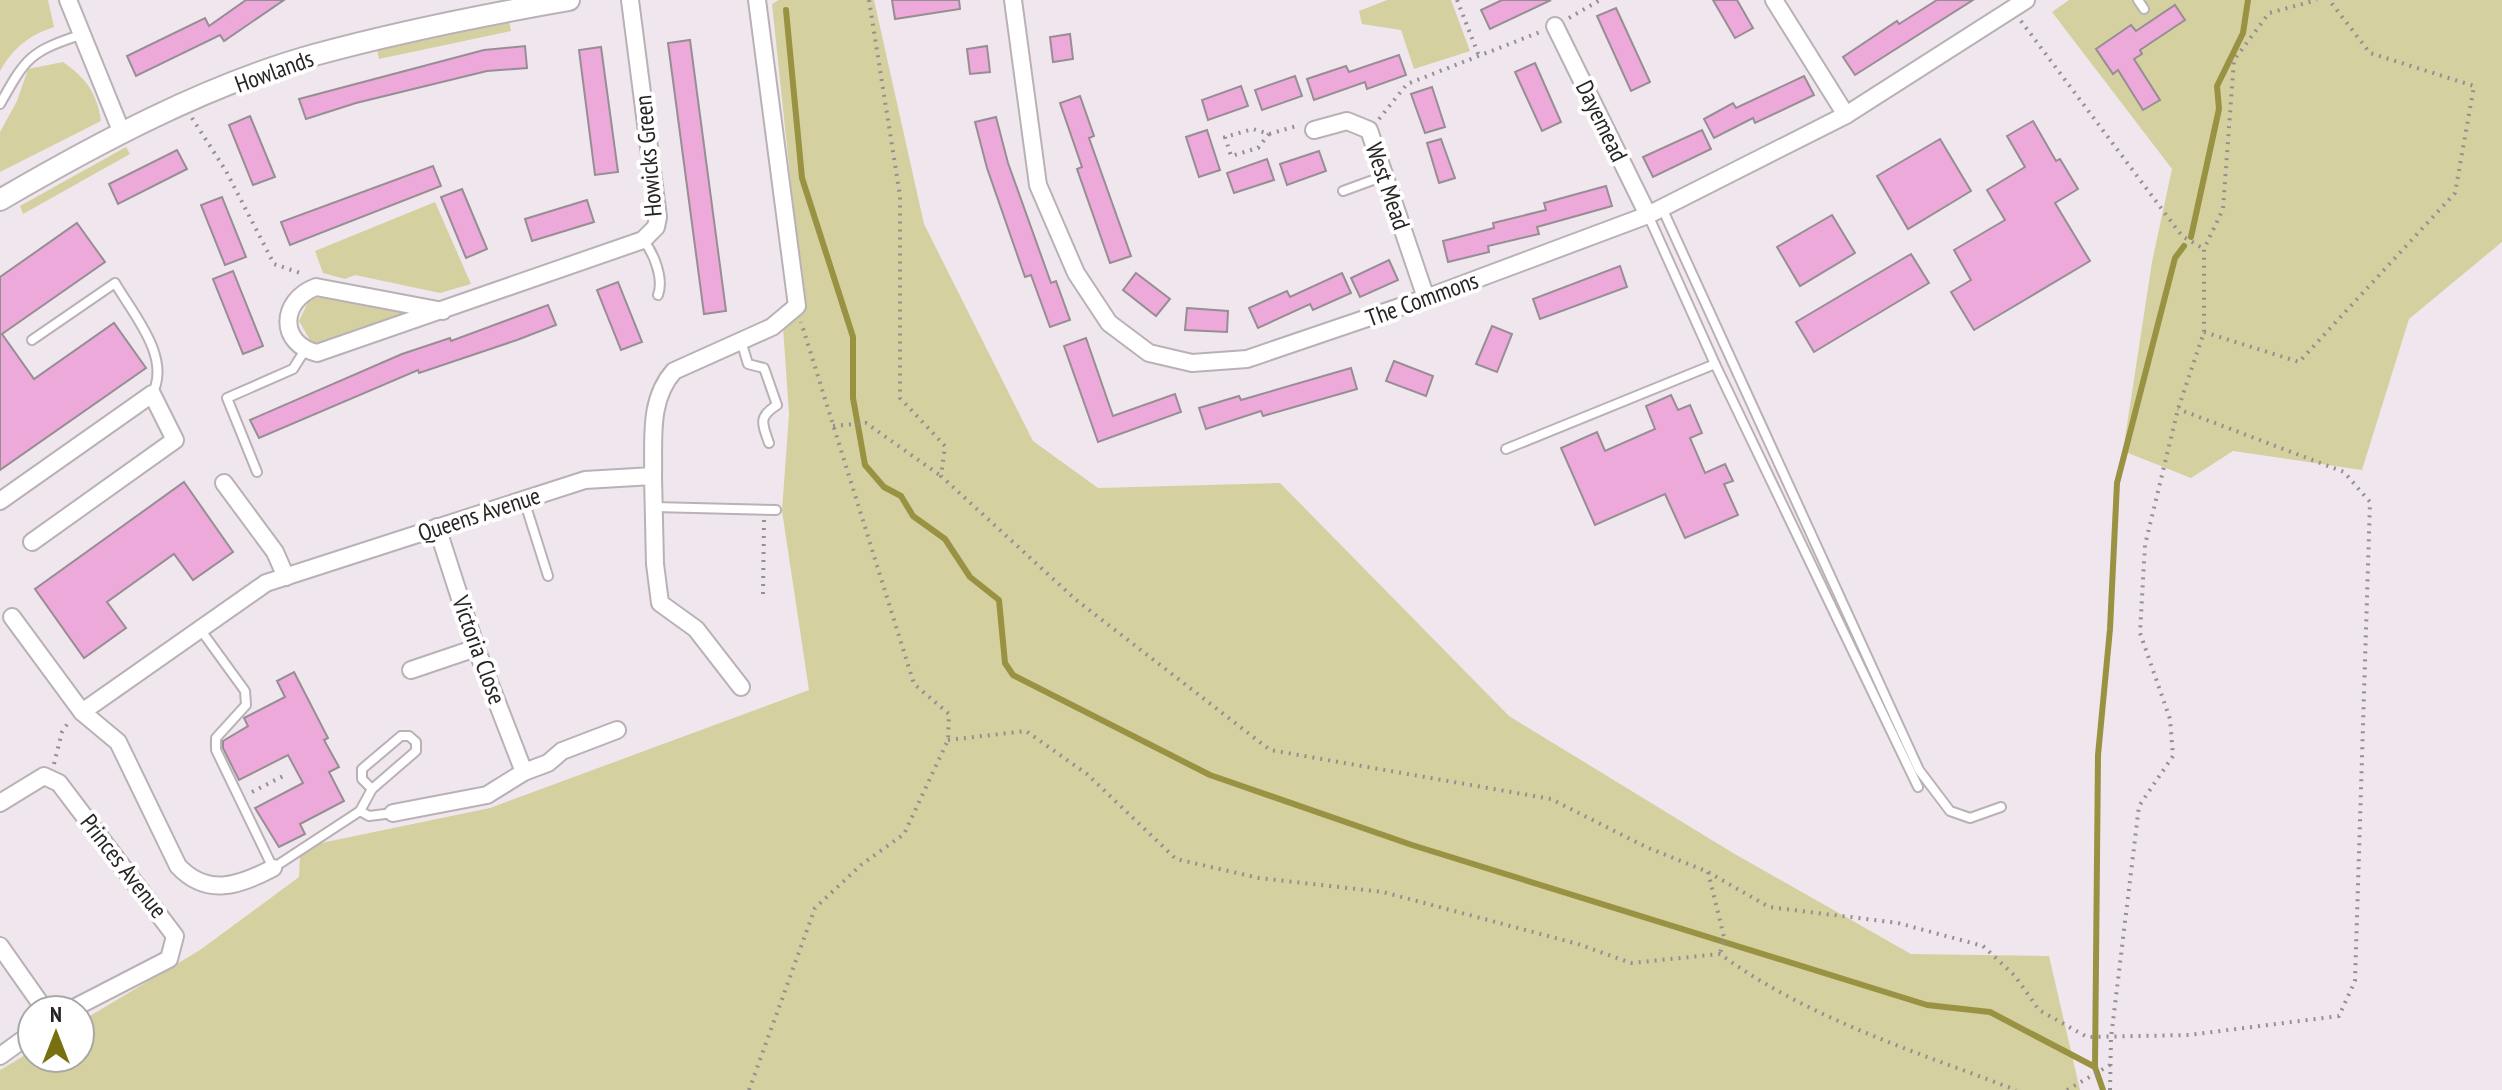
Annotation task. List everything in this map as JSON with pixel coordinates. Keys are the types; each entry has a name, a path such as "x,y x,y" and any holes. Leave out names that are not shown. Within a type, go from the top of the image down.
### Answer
{"street":[{"path":"68,0 122,133"},
{"name":"Howlands","path":"0,200 122,133 185,104 311,56 458,20 569,0"},
{"name":"Howicks Green","path":"305,350 317,353 443,311 643,240 656,227 658,217 630,0"},
{"path":"741,687 696,629 660,603 653,476 656,399 674,371 772,327 797,306 757,0"},
{"name":"The Commons","path":"1013,0 1038,185 1076,273 1109,323 1149,353 1192,363 1247,359 1426,298 1655,211 1846,115 2020,4"},
{"path":"1774,0 1846,115"},
{"name":"Dayemead","path":"1555,26 1655,211"},
{"name":"West Mead","path":"1314,130 1347,121 1369,130 1426,298"},
{"path":"305,350 291,330 288,314 292,303 302,292 316,287 443,311"},
{"path":"0,501 152,394 175,440 32,542"},
{"name":"Queens Avenue","path":"82,712 266,583 585,480 653,476"},
{"path":"224,483 275,552 286,577"},
{"name":"Victoria Close","path":"437,527 476,648 524,772"},
{"path":"6,615 82,712 118,742 178,866 189,878 204,886 226,885 253,879 273,868"},
{"path":"411,670 476,648"},
{"path":"393,813 487,795 524,772 548,763 562,751 617,730"},
{"path":"0,803 32,780 48,777"},
{"name":"Princes Avenue","path":"48,777 59,783 175,936 169,959 96,997"},
{"path":"0,946 34,994"}],"lane":[{"path":"0,104 24,61 44,47 80,35"},
{"path":"1343,191 1385,176"},
{"path":"1655,211 1715,364 1918,787"},
{"path":"1655,211 1919,770 1950,811 1970,818 2001,807"},
{"path":"643,240 655,262 661,287 658,295"},
{"path":"32,340 115,283 155,352 159,382 152,394"},
{"path":"741,341 748,364 764,368 776,395 777,405 763,414 761,420 769,443"},
{"path":"257,472 227,398 293,369 305,350"},
{"path":"1506,449 1715,364"},
{"path":"524,500 548,576"},
{"path":"653,507 776,510"},
{"path":"200,629 245,691 246,705 216,738 216,750 273,868 360,811 372,789 416,751 416,742 409,736 401,736 362,769 362,779 372,789"},
{"path":"360,811 369,816 393,813"}],"path":[{"path":"869,0 900,196 900,398 945,446 941,476"},
{"path":"1457,0 1479,56"},
{"path":"1369,130 1407,84 1555,26 1600,0"},
{"path":"2110,1090 2111,1038 2139,806 2173,756 2170,719 2140,633 2145,545 2178,409 2204,332 2204,249 2223,209 2234,60 2269,13 2317,0"},
{"path":"2204,332 2299,362 2455,193 2474,86 2370,53 2329,0"},
{"path":"2020,4 2182,236 2204,249"},
{"path":"185,104 226,171 274,264 299,269 316,287"},
{"path":"1269,134 1258,148 1231,156 1225,137 1253,129 1269,134 1298,125 1314,130"},
{"path":"749,1090 815,908 861,865 904,834 948,740 949,714 914,684 797,306"},
{"path":"833,426 866,423 941,476 1075,599 1270,750 1551,799 1646,847 1708,872 1769,907 1898,923 1983,946 2015,976 2039,1010 2087,1037 2111,1038 2189,1035 2339,1016 2355,981 2370,502 2344,472 2178,409"},
{"path":"763,594 764,510"},
{"path":"48,777 60,752 62,732 71,718 82,712"},
{"path":"948,740 1026,731 1087,774 1176,859 1259,878 1383,892 1578,944 1631,963 1721,952 1752,977 1835,1022 2016,1090"},
{"path":"239,799 287,774"},
{"path":"1708,872 1724,937 1721,952"},
{"path":"2067,1090 2110,1065"}],"shaded area":[{"path":"0,0 48,0 54,27 22,43 0,71"},
{"path":"779,0 874,0 924,224 1033,441 1098,488 1280,483 1509,716 1733,853 1911,954 2049,956 2080,1090 0,1090 0,1070 16,1060 16,1074 96,1074 96,1012 200,950 299,877 300,855 321,843 490,808 809,690 782,511 789,414 783,327 804,308 772,4"},
{"path":"1387,0 1451,0 1470,51 1414,69 1401,30 1362,24 1359,11"},
{"path":"2069,0 2502,0 2502,242 2409,319 2362,470 2233,451 2191,478 2123,451 2152,262 2172,169 2052,12"},
{"path":"509,20 511,31 379,59 377,49"},
{"path":"63,62 89,87 97,102 101,121 0,172 0,132 17,101 28,69"},
{"path":"126,147 130,154 23,214 20,206"},
{"path":"435,202 471,284 440,293 355,275 345,279 323,273 315,251"},
{"path":"316,298 406,313 319,344 311,342 299,321 308,302"}],"building":[{"path":"246,0 284,0 224,41 220,35 136,76 127,56 205,18 209,26"},
{"path":"892,0 959,0 960,9 895,19"},
{"path":"1502,0 1551,0 1490,29 1481,10"},
{"path":"1713,0 1737,0 1753,28 1735,38"},
{"path":"1937,0 1973,0 1855,75 1843,57 1897,21 1899,24"},
{"path":"2175,5 2185,20 2140,50 2142,54 2134,59 2160,100 2143,110 2118,70 2113,74 2096,49 2131,25 2136,31"},
{"path":"1616,8 1650,82 1631,91 1597,16"},
{"path":"1070,34 1073,59 1053,62 1050,37"},
{"path":"690,40 726,311 704,314 668,43"},
{"path":"525,46 527,68 487,71 356,103 306,119 299,99 484,50"},
{"path":"987,46 990,72 970,74 967,49"},
{"path":"601,47 618,172 595,175 579,50"},
{"path":"1399,55 1406,75 1367,89 1365,82 1314,100 1307,79 1346,66 1349,72"},
{"path":"1535,63 1561,122 1542,131 1515,72"},
{"path":"1295,76 1302,96 1262,110 1255,90"},
{"path":"1804,76 1814,95 1755,123 1753,118 1714,138 1704,119 1733,103 1736,108"},
{"path":"1241,86 1248,106 1208,120 1202,100"},
{"path":"1432,87 1445,127 1425,133 1411,94"},
{"path":"1080,96 1094,136 1089,138 1131,256 1110,263 1077,169 1082,167 1060,103"},
{"path":"250,116 275,177 253,185 229,125"},
{"path":"996,117 1008,163 1051,283 1056,281 1070,320 1050,327 1031,275 1025,277 987,168 975,122"},
{"path":"2033,121 2056,161 2060,159 2078,189 2055,203 2090,261 1974,330 1951,292 1971,280 1954,250 2005,220 1987,190 2025,167 2007,136"},
{"path":"1207,130 1220,170 1199,177 1186,137"},
{"path":"1702,130 1711,149 1653,177 1643,157"},
{"path":"1441,139 1455,178 1439,183 1427,143"},
{"path":"1940,139 1971,191 1908,229 1877,176"},
{"path":"177,150 187,169 118,204 109,184"},
{"path":"1319,151 1326,171 1287,185 1280,164"},
{"path":"1267,159 1274,180 1234,193 1227,173"},
{"path":"433,166 441,186 290,245 281,222"},
{"path":"1606,186 1612,206 1537,227 1539,234 1488,246 1489,252 1448,262 1443,241 1494,228 1493,223 1546,210 1544,203"},
{"path":"462,189 487,249 466,258 441,197"},
{"path":"222,197 246,257 225,265 201,205"},
{"path":"587,200 594,222 532,241 525,219"},
{"path":"1832,215 1855,253 1800,286 1777,247"},
{"path":"77,223 105,262 2,334 34,379 114,323 146,368 0,470 0,277"},
{"path":"1911,254 1929,283 1814,352 1796,322"},
{"path":"1389,260 1398,280 1360,297 1351,278"},
{"path":"1620,266 1627,287 1540,319 1533,299"},
{"path":"233,271 263,346 243,354 213,279"},
{"path":"1136,273 1170,299 1156,316 1123,290"},
{"path":"1342,273 1351,293 1313,310 1310,304 1258,328 1249,308 1287,291 1290,297"},
{"path":"618,282 642,342 621,350 597,290"},
{"path":"548,305 556,325 419,373 418,370 259,438 250,420 402,354 450,338 451,341"},
{"path":"1187,308 1228,311 1227,332 1185,330"},
{"path":"1492,326 1512,334 1497,372 1476,364"},
{"path":"1086,338 1113,416 1175,394 1181,412 1098,442 1064,346"},
{"path":"1394,361 1433,376 1426,396 1386,381"},
{"path":"1351,368 1357,389 1263,416 1261,411 1206,429 1199,408 1239,396 1241,400"},
{"path":"1671,395 1678,410 1690,405 1702,433 1690,438 1705,473 1725,464 1733,481 1724,484 1738,515 1685,538 1665,494 1595,525 1561,448 1597,432 1605,451 1655,429 1646,406"},
{"path":"184,482 233,552 193,580 174,554 107,602 126,628 84,658 35,589"},
{"path":"294,672 328,738 324,740 339,767 329,772 344,801 300,824 305,834 279,847 255,808 303,783 288,755 239,780 223,748 223,741 248,726 244,718 285,697 277,681"}],"waterway":[{"path":"2191,237 2219,109 2217,86 2243,33 2248,0"},
{"path":"786,10 802,178 853,337 853,398 865,465 884,487 901,496 913,516 945,539 970,577 999,600 1005,663 1013,675 1210,775 1412,845 1927,1005 1990,1012 2095,1067"},
{"path":"2103,1090 2095,1067 2098,755 2110,629 2117,483 2175,258 2184,246"}]}
